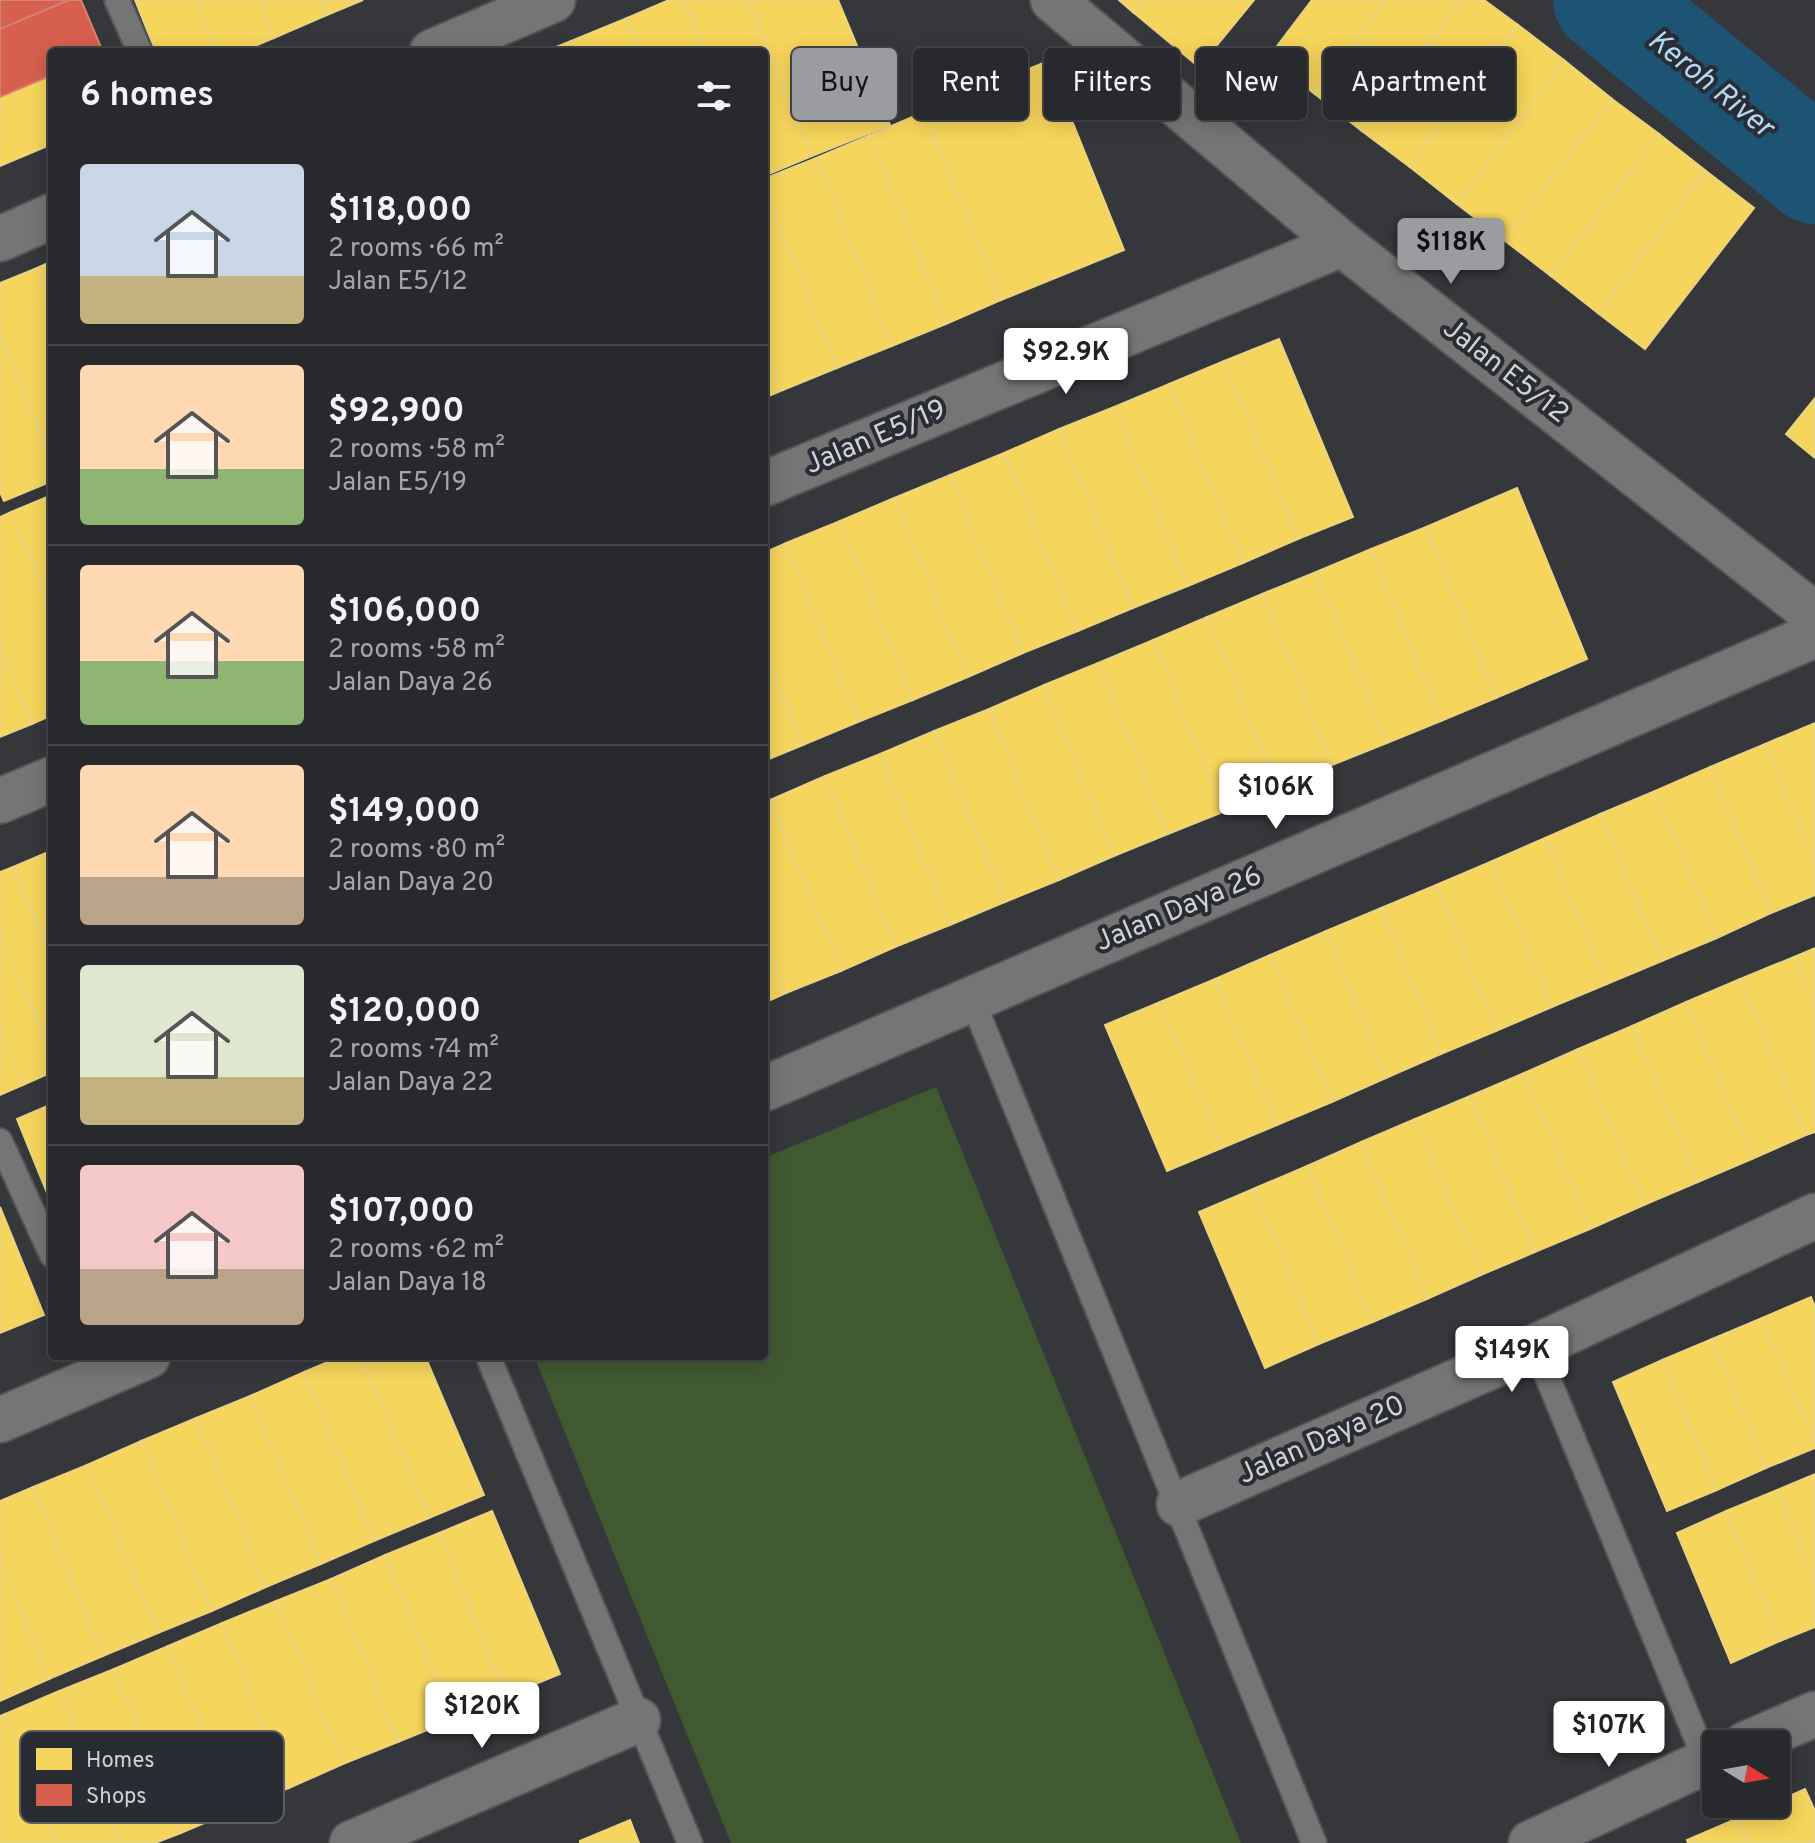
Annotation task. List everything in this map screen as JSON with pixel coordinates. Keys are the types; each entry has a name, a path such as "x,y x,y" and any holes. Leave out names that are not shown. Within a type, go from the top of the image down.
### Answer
{"street":[{"path":"441,48 553,0"},
{"name":"Jalan E5/12","path":"1053,0 1342,244 1815,615"},
{"path":"0,239 48,218"},
{"name":"Jalan E5/19","path":"768,482 1342,244"},
{"name":"Jalan Daya 26","path":"768,1087 1815,635"},
{"path":"0,801 48,781"},
{"name":"Jalan Daya 20","path":"1179,1504 1535,1347 1815,1216"},
{"path":"0,1420 103,1365 128,1360"},
{"path":"1778,1730 1815,1714"},
{"path":"352,1843 638,1720"},
{"path":"1531,1843 1702,1763"}],"lane":[{"path":"117,0 138,48"},
{"path":"972,999 1314,1843"},
{"path":"0,1141 48,1246"},
{"path":"1535,1347 1702,1738"},
{"path":"490,1360 690,1843"}],"green space":[{"path":"936,1087 1241,1843 731,1843 536,1360 768,1360 768,1156"}],"building: Homes":[{"path":"135,0 197,0 216,48 154,48"},
{"path":"197,0 259,0 274,38 250,48 216,48"},
{"path":"259,0 321,0 327,15 274,38"},
{"path":"321,0 363,0 327,15"},
{"path":"669,0 684,0 704,48 639,48 627,18"},
{"path":"684,0 748,0 768,48 704,48"},
{"path":"748,0 838,0 858,48 792,48 792,107"},
{"path":"1119,0 1145,0 1134,13"},
{"path":"1145,0 1254,0 1215,48 1196,48 1196,65 1180,48 1134,13"},
{"path":"1312,0 1387,0 1350,48 1323,48 1323,84 1315,94 1307,88 1307,48 1276,48"},
{"path":"1387,0 1462,0 1425,48 1350,48"},
{"path":"1462,0 1484,0 1518,25 1501,48 1425,48"},
{"path":"627,18 639,48 574,48 571,41"},
{"path":"1518,25 1565,61 1457,204 1410,167 1446,120 1515,120 1515,48 1501,48"},
{"path":"571,41 574,48 554,48"},
{"path":"768,49 792,107 792,120 797,120 812,156 768,174"},
{"path":"1565,61 1612,99 1504,240 1457,204"},
{"path":"1044,63 1044,120 1072,120 1124,250 1001,300 927,120 1028,120 1028,69"},
{"path":"48,77 48,146 0,166 0,97"},
{"path":"1323,84 1323,100 1315,94"},
{"path":"1612,99 1659,134 1551,276 1504,240"},
{"path":"913,117 913,120 927,120 1001,300 946,324 870,135"},
{"path":"797,120 888,120 890,125 812,156"},
{"path":"1348,120 1370,120 1362,131"},
{"path":"1370,120 1446,120 1410,167 1362,131"},
{"path":"1659,134 1706,171 1598,313 1551,276"},
{"path":"870,135 946,324 892,346 816,158"},
{"path":"816,158 892,346 837,368 768,197 768,177"},
{"path":"1706,171 1754,208 1645,349 1598,313"},
{"path":"768,197 837,368 783,390 768,354"},
{"path":"48,263 48,294 37,268"},
{"path":"37,268 48,294 48,451 0,333 0,283"},
{"path":"0,333 48,451 48,483 4,501 0,492"},
{"path":"1279,339 1353,517 1298,539 1224,361"},
{"path":"768,354 783,390 768,396"},
{"path":"1224,361 1298,539 1243,563 1169,384"},
{"path":"1169,384 1243,563 1188,586 1114,407"},
{"path":"1815,398 1815,458 1786,434"},
{"path":"1114,407 1188,586 1133,608 1059,429"},
{"path":"1059,429 1133,608 1078,631 1004,453"},
{"path":"1004,453 1078,631 1023,653 950,475"},
{"path":"950,475 1023,653 968,677 894,498"},
{"path":"1517,488 1587,659 1496,698 1426,527"},
{"path":"48,497 48,604 11,512"},
{"path":"894,498 968,677 913,700 840,521"},
{"path":"11,512 48,604 48,717 32,724 0,645 0,517"},
{"path":"840,521 913,700 858,722 786,543"},
{"path":"1426,527 1496,698 1441,721 1371,549"},
{"path":"786,543 858,722 803,745 768,659 768,551"},
{"path":"1371,549 1441,721 1387,743 1316,572"},
{"path":"1316,572 1387,743 1332,765 1262,594"},
{"path":"1262,594 1332,765 1278,789 1207,617"},
{"path":"1207,617 1278,789 1223,812 1153,640"},
{"path":"1153,640 1223,812 1168,834 1098,663"},
{"path":"0,645 32,724 0,737"},
{"path":"768,659 803,745 768,759"},
{"path":"1098,663 1168,834 1114,856 1044,685"},
{"path":"1044,685 1114,856 1059,880 989,709"},
{"path":"989,709 1059,880 1005,902 934,731"},
{"path":"1815,723 1815,863 1765,744"},
{"path":"934,731 1005,902 950,925 880,754"},
{"path":"1765,744 1815,863 1815,895 1771,913 1710,767"},
{"path":"880,754 950,925 895,947 825,776"},
{"path":"1710,767 1771,913 1717,938 1655,791"},
{"path":"825,776 895,947 841,971 770,800"},
{"path":"1655,791 1717,938 1662,961 1600,814"},
{"path":"768,801 841,971 786,993 768,948"},
{"path":"1600,814 1662,961 1607,984 1545,838"},
{"path":"1545,838 1607,984 1552,1007 1490,862"},
{"path":"48,852 48,949 13,867"},
{"path":"1490,862 1552,1007 1496,1031 1436,885"},
{"path":"13,867 48,949 48,1047 0,933 0,872"},
{"path":"1436,885 1496,1031 1441,1054 1381,908"},
{"path":"1381,908 1441,1054 1386,1078 1326,931"},
{"path":"1326,931 1386,1078 1332,1102 1270,955"},
{"path":"0,933 48,1047 48,1074 23,1085 0,1030"},
{"path":"768,948 786,993 768,1001"},
{"path":"1815,948 1815,1005 1794,957"},
{"path":"1270,955 1332,1102 1277,1125 1215,979"},
{"path":"1794,957 1815,1005 1815,1132 1806,1135 1740,979"},
{"path":"1215,979 1277,1125 1222,1148 1160,1002"},
{"path":"1740,979 1806,1135 1752,1159 1686,1002"},
{"path":"1160,1002 1222,1148 1167,1171 1105,1025"},
{"path":"1686,1002 1752,1159 1698,1182 1632,1026"},
{"path":"1632,1026 1698,1182 1644,1205 1578,1049"},
{"path":"0,1030 23,1085 0,1095"},
{"path":"1578,1049 1644,1205 1590,1229 1524,1073"},
{"path":"1524,1073 1590,1229 1535,1252 1470,1096"},
{"path":"1470,1096 1535,1252 1481,1275 1415,1119"},
{"path":"48,1106 48,1195 17,1119"},
{"path":"1415,1119 1481,1275 1427,1299 1361,1142"},
{"path":"1361,1142 1427,1299 1373,1322 1307,1166"},
{"path":"1307,1166 1373,1322 1319,1344 1253,1189"},
{"path":"1253,1189 1319,1344 1265,1368 1199,1212"},
{"path":"0,1207 44,1315 0,1333"},
{"path":"1811,1297 1815,1307 1815,1445 1762,1318"},
{"path":"1762,1318 1815,1445 1815,1448 1766,1468 1712,1339"},
{"path":"1712,1339 1766,1468 1717,1490 1662,1360"},
{"path":"332,1360 363,1360 429,1518 374,1541 304,1372"},
{"path":"363,1360 427,1360 484,1495 429,1518"},
{"path":"1662,1360 1717,1490 1667,1511 1613,1382"},
{"path":"304,1372 374,1541 321,1564 250,1396"},
{"path":"250,1396 321,1564 266,1587 196,1418"},
{"path":"196,1418 266,1587 212,1611 141,1441"},
{"path":"141,1441 212,1611 158,1633 87,1465"},
{"path":"87,1465 158,1633 103,1656 33,1487"},
{"path":"1815,1474 1815,1584 1777,1490"},
{"path":"33,1487 103,1656 49,1679 0,1561 0,1501"},
{"path":"1777,1490 1815,1584 1815,1627 1780,1641 1726,1511"},
{"path":"492,1511 560,1674 506,1696 439,1533"},
{"path":"1726,1511 1780,1641 1731,1663 1677,1533"},
{"path":"439,1533 506,1696 452,1720 385,1555"},
{"path":"385,1555 452,1720 398,1742 331,1579"},
{"path":"0,1561 49,1679 0,1701"},
{"path":"331,1579 398,1742 343,1764 276,1601"},
{"path":"276,1601 343,1764 289,1788 284,1776 284,1731 266,1731 222,1623"},
{"path":"222,1623 266,1731 203,1731 168,1646"},
{"path":"168,1646 203,1731 139,1731 114,1669"},
{"path":"114,1669 139,1731 75,1731 59,1691"},
{"path":"59,1691 75,1731 20,1731 20,1751 5,1714"},
{"path":"5,1714 20,1751 20,1823 50,1823 58,1843 0,1843 0,1716"},
{"path":"1805,1789 1815,1811 1815,1843 1748,1843 1738,1818 1790,1818 1790,1796"},
{"path":"1738,1818 1748,1843 1688,1843 1687,1840"},
{"path":"630,1820 639,1843 580,1843 580,1841"},
{"path":"50,1823 113,1823 121,1843 58,1843"},
{"path":"113,1823 177,1823 181,1833 155,1843 121,1843"},
{"path":"177,1823 204,1823 181,1833"}],"building: Shops":[{"path":"0,0 69,0 0,29"},
{"path":"69,0 81,0 101,48 48,48 48,77 0,97 0,29"}],"waterway":[{"name":"Keroh River","path":"1606,0 1815,171"}]}
